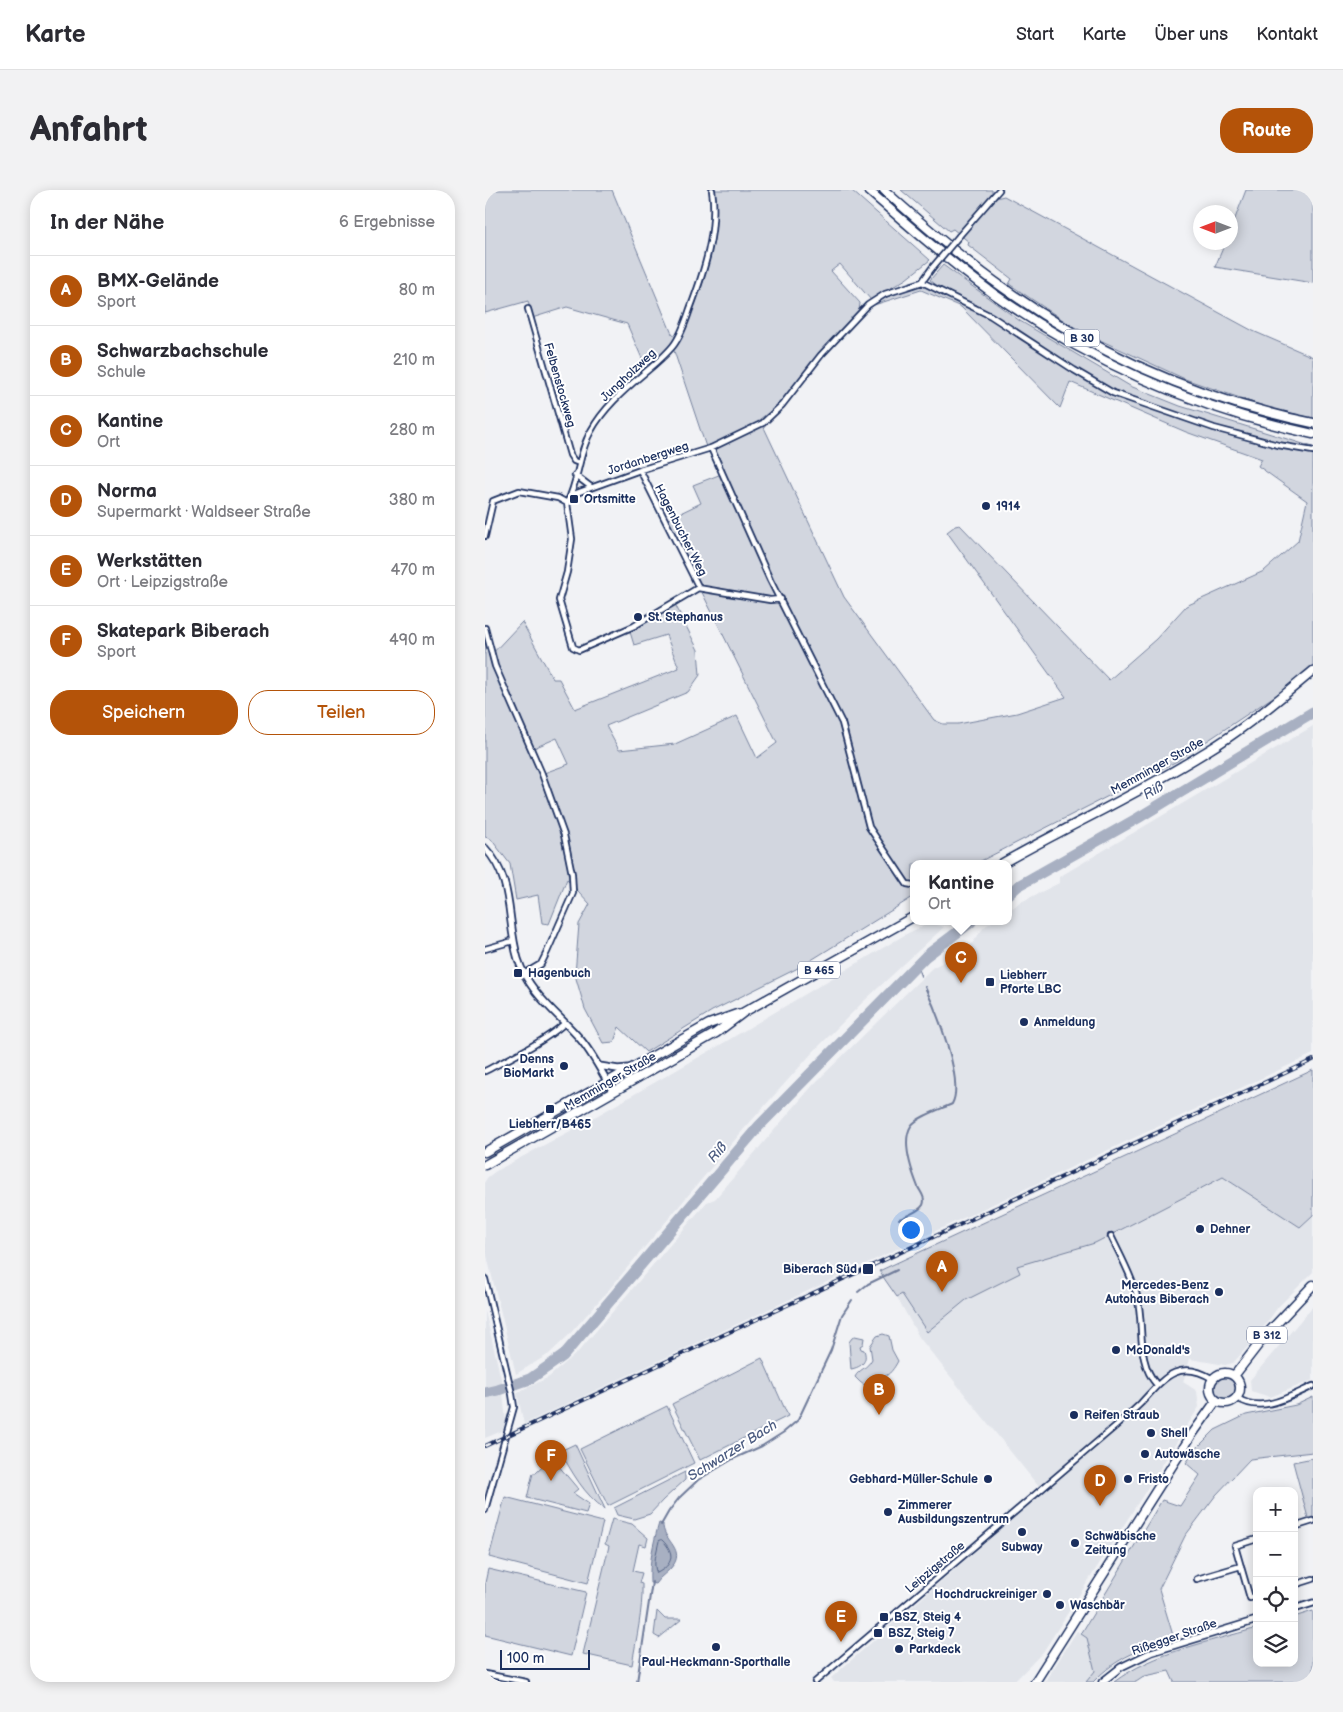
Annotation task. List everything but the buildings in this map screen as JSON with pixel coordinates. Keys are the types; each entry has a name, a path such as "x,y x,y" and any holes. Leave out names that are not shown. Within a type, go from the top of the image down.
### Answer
{"main road":[{"name":"B 30","path":"868,190 975,280 1022,313 1075,346 1141,379 1194,400 1255,420 1313,434"},
{"name":"B 30","path":"885,190 938,238 1005,290 1079,337 1141,368 1186,387 1259,411 1313,423"},
{"name":"Memminger Straße","path":"1008,860 1166,776 1205,753 1234,734 1313,671"},
{"name":"Memminger Straße","path":"485,1166 716,1033 744,1012 910,919"},
{"name":"Memminger Straße","path":"485,1152 709,1024 744,1012"},
{"name":"B 312","path":"1234,1376 1265,1336 1313,1285"},
{"path":"1222,1373 1234,1376 1241,1386 1237,1398 1231,1403 1226,1404 1216,1401 1210,1388 1213,1379 1222,1373"},
{"path":"1035,1682 1191,1436 1216,1401"}],"street":[{"name":"Jungholzweg","path":"567,503 591,431 612,402 658,362 673,346 683,327 704,268 712,229 712,190"},
{"path":"998,191 922,282 991,316 1060,362 1113,393 1214,428 1313,452"},
{"name":"Jordanbergweg","path":"571,495 640,470 711,448 763,423 775,412 821,355 868,304 885,294 922,282"},
{"name":"Felbenstockweg","path":"528,309 570,455 579,464"},
{"path":"711,448 770,580 842,723 869,827 907,884 910,884"},
{"name":"Hagenbucher Weg","path":"567,503 572,539 567,572 559,600 566,621 567,632 575,649 579,650 634,626 698,588 640,470"},
{"path":"575,475 591,487"},
{"path":"485,536 493,501 519,491 558,498 567,503"},
{"path":"698,588 770,600 781,599"},
{"path":"485,628 495,666 542,774 564,835 572,874 573,893 547,952 541,964 524,974"},
{"path":"485,848 494,858 503,874 513,941 524,974 540,998 580,1039 599,1066 613,1092"},
{"path":"485,949 513,941"},
{"path":"485,1071 536,1043 565,1024"},
{"path":"599,1066 618,1069 631,1068"},
{"path":"1111,1236 1137,1293 1144,1363 1151,1378 1157,1385"},
{"path":"485,1279 514,1407 485,1510"},
{"name":"Leipzigstraße","path":"815,1682 1113,1429 1141,1404 1166,1376 1185,1370 1198,1372 1213,1379"},
{"path":"1237,1398 1254,1405 1263,1405 1313,1386"},
{"path":"1298,1526 1313,1521"},
{"path":"1253,1540 1235,1546 1251,1598 1253,1597"},
{"path":"1197,1579 1241,1566"},
{"path":"1298,1584 1313,1579"},
{"path":"1298,1608 1313,1603"},
{"name":"Rißegger Straße","path":"1102,1682 1121,1667 1152,1652 1253,1621"},
{"path":"485,1674 526,1682"}],"shaded area":[{"path":"485,190 612,190 672,334 678,339 702,286 712,248 716,209 715,190 851,190 930,260 906,279 871,300 840,264 831,271 860,303 859,311 804,372 779,405 760,419 844,597 934,720 943,724 958,724 1017,713 1066,697 947,532 955,526 960,525 1109,680 1156,639 1186,606 1264,571 1298,541 1307,501 1258,466 1262,459 1186,432 1070,382 1060,408 961,307 921,290 874,305 859,316 873,305 889,296 922,285 975,309 977,305 939,287 930,280 943,265 1020,321 1130,386 1180,406 1313,447 1313,665 1288,687 1177,761 983,860 910,860 910,899 800,967 712,1011 646,1052 619,1027 614,1042 603,1043 585,1009 575,975 579,924 590,904 567,879 549,924 542,923 538,895 516,900 510,864 491,839 485,837 485,640 490,656 522,622 553,679 559,679 575,709 679,668 666,635 634,645 630,632 675,604 698,650 700,675 688,692 606,726 619,750 675,744 737,716 757,758 777,743 666,520 701,503 693,485 724,473 712,445 706,447 672,345 647,370 627,324 567,307 532,318 528,301 485,313","holes":["557,738 569,764 544,773 534,748"]},
{"path":"901,190 992,190 992,195 982,205 985,209 996,198 1004,196 1253,331 1313,357 1313,418 1272,409 1185,379 1078,330 1009,284 1012,279 968,245 969,242 953,229 949,231"},
{"path":"1246,190 1313,190 1313,283 1215,267 1222,250 1238,250 1238,211"},
{"path":"1313,726 1313,1054 524,1424 517,1393 549,1377 578,1352 707,1202 715,1199 814,1084 932,968 969,948 987,925 1012,925 1012,908 1059,883 1059,877"},
{"path":"926,925 944,927 864,1001 813,1052 744,1129 568,1336 549,1354 516,1374 485,1248 485,1181 488,1177 720,1045 908,933"},
{"path":"1313,1070 1313,1215 1300,1227 1223,1177 1095,1243 1017,1266 1020,1273 966,1300 927,1332 902,1294 897,1297 879,1271"},
{"path":"1223,1177 1300,1227 1313,1215 1313,1272 1278,1307 1258,1335 1233,1363 1225,1365 1190,1359 1183,1382 1197,1391 1199,1407 1043,1652 1014,1682 834,1682 831,1678 1043,1492 919,1337 897,1297 944,1269 1095,1243"},
{"path":"1313,1306 1313,1380 1270,1397 1251,1391 1250,1380"},
{"path":"485,1311 502,1383 506,1422 502,1431 485,1438"},
{"path":"883,1334 889,1336 892,1350 898,1361 888,1374 878,1378 873,1377 864,1385 855,1377 872,1359 870,1346 877,1336"},
{"path":"855,1336 864,1338 863,1344 860,1346 864,1350 865,1360 858,1367 851,1369 849,1342"},
{"path":"762,1358 788,1416 700,1460 672,1404"},
{"path":"1225,1377 1233,1380 1236,1388 1233,1396 1225,1399 1217,1396 1214,1388 1217,1380"},
{"path":"1313,1397 1313,1452 1250,1459 1216,1495 1185,1536 1159,1589 1173,1638 1130,1655 1111,1666 1093,1682 1086,1682 1095,1671 1087,1638 1081,1634 1162,1500 1180,1506 1200,1475 1186,1463 1197,1448 1215,1430 1246,1415 1296,1405"},
{"path":"667,1406 694,1463 608,1506 580,1449"},
{"path":"575,1444 605,1509 585,1490 560,1451"},
{"path":"552,1458 578,1489 573,1493 589,1504 586,1513 527,1498 533,1473 536,1473"},
{"path":"1313,1458 1313,1517 1308,1518 1293,1462"},
{"path":"685,1472 685,1480 650,1514 634,1519 617,1515 614,1508"},
{"path":"505,1497 603,1522 588,1583 489,1557"},
{"path":"612,1519 632,1524 648,1538 646,1546 639,1544 633,1571 642,1573 639,1583 642,1584 642,1594 632,1665 583,1654 609,1546 605,1544"},
{"path":"488,1569 586,1592 571,1656 485,1635 485,1583"},
{"path":"657,1611 665,1619 682,1619 659,1638 654,1635"},
{"path":"1313,1611 1313,1682 1174,1682 1169,1671 1145,1676 1136,1682 1114,1682 1146,1663 1164,1655 1253,1629 1253,1667 1298,1667 1298,1616"},
{"path":"1077,1631 1087,1638 1095,1671 1086,1682 1045,1682"}],"water":[{"path":"659,1523 663,1524 666,1534 675,1548 676,1558 672,1567 655,1584 650,1583 650,1568"}],"waterway":[{"name":"Riß","path":"1012,891 1018,886 1138,818 1313,712"},
{"name":"Riß","path":"485,1393 530,1379 563,1356 759,1126 926,956 967,925"},
{"name":"Schwarzer Bach","path":"917,965 921,976"},
{"name":"Schwarzer Bach","path":"899,1219 919,1210 924,1202 907,1148 908,1133 911,1126 924,1116 952,1104 955,1093 952,1063 942,1028 925,987"},
{"name":"Schwarzer Bach","path":"858,1292 868,1284 897,1270"},
{"name":"Schwarzer Bach","path":"661,1525 679,1498 698,1480 733,1459 762,1446 784,1432 798,1420 831,1350 842,1315 852,1300"},
{"name":"Schwarzer Bach","path":"637,1682 652,1582"}],"railway":[{"path":"485,1446 1313,1060"}],"place":[{"name":"Ortsmitte","path":"574,499"},
{"name":"1914","path":"986,506"},
{"name":"St. Stephanus","path":"638,617"},
{"name":"Hagenbuch","path":"518,973"},
{"name":"Liebherr Pforte LBC","path":"990,982"},
{"name":"Kantine","path":"961,983"},
{"name":"Anmeldung","path":"1024,1022"},
{"name":"Denns BioMarkt","path":"564,1066"},
{"name":"Liebherr/B465","path":"550,1109"},
{"name":"Dehner","path":"1200,1229"},
{"name":"Biberach Süd","path":"868,1269"},
{"name":"BMX-Gelände","path":"942,1292"},
{"name":"Mercedes-Benz Autohaus Biberach","path":"1219,1292"},
{"name":"McDonald's","path":"1116,1350"},
{"name":"Schwarzbachschule","path":"879,1415"},
{"name":"Reifen Straub","path":"1074,1415"},
{"name":"Shell","path":"1151,1433"},
{"name":"Autowäsche","path":"1145,1454"},
{"name":"Gebhard-Müller-Schule","path":"988,1479"},
{"name":"Fristo","path":"1128,1479"},
{"name":"Skatepark Biberach","path":"551,1481"},
{"name":"Norma","path":"1100,1506"},
{"name":"Zimmerer Ausbildungszentrum","path":"888,1512"},
{"name":"Subway","path":"1022,1532"},
{"name":"Schwäbische Zeitung","path":"1075,1543"},
{"name":"Hochdruckreiniger","path":"1047,1594"},
{"name":"Waschbär","path":"1060,1605"},
{"name":"BSZ, Steig 4","path":"884,1617"},
{"name":"BSZ, Steig 7","path":"878,1633"},
{"name":"Werkstätten","path":"841,1642"},
{"name":"Paul-Heckmann-Sporthalle","path":"716,1647"},
{"name":"Parkdeck","path":"899,1649"}]}
